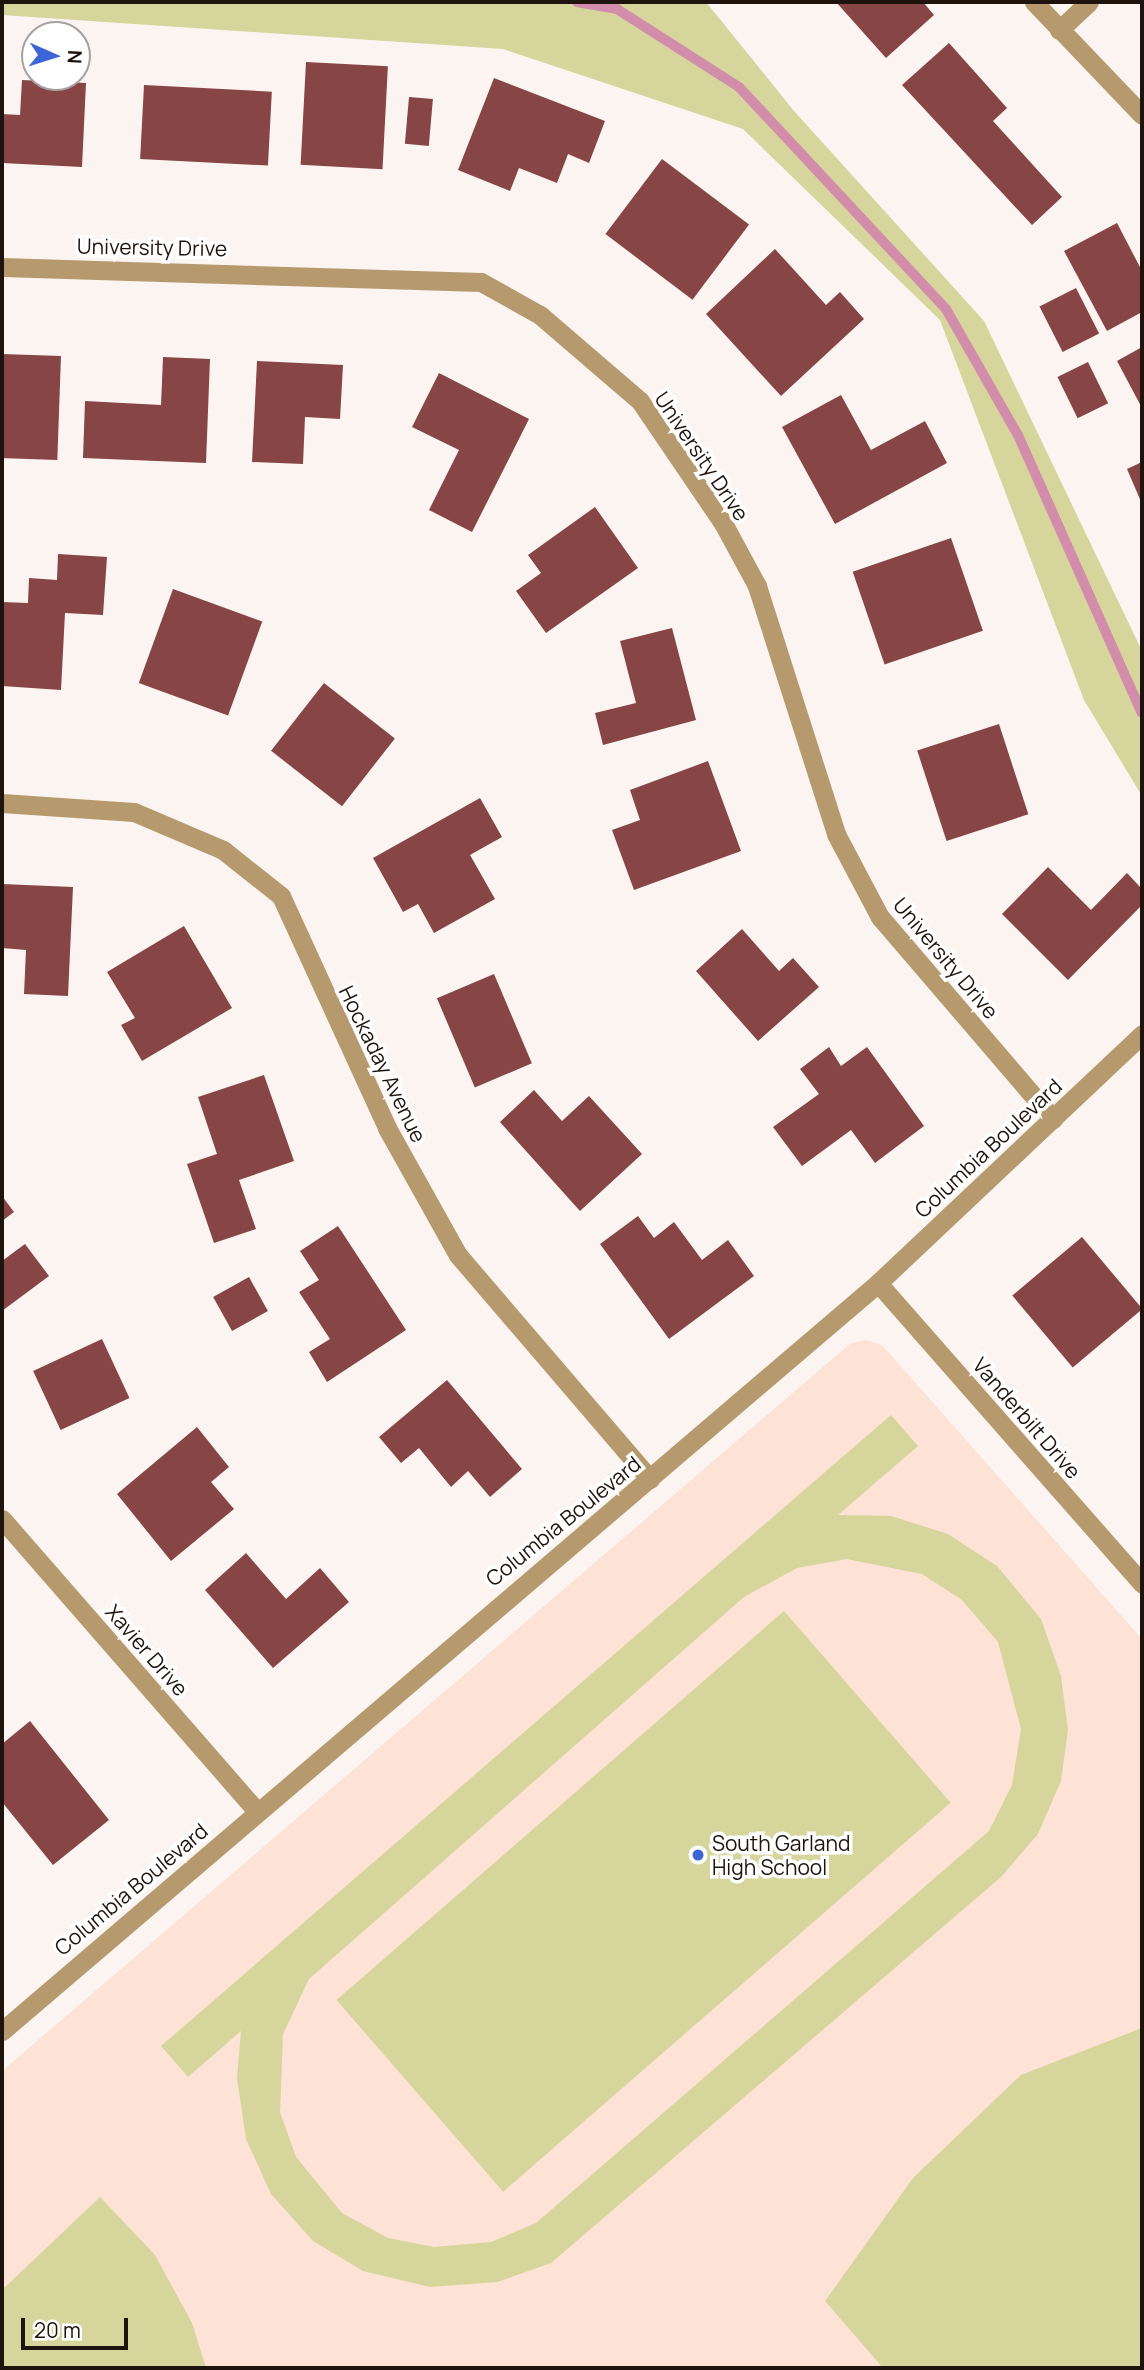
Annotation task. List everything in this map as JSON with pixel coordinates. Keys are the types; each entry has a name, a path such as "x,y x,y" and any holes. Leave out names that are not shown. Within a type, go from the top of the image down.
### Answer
{"street":[{"path":"1034,2 1142,115"},
{"path":"1059,30 1088,2"},
{"name":"University Drive","path":"2,267 481,282 540,315 640,401 723,523 757,586 836,834 880,917 1054,1119"},
{"name":"Hockaday Avenue","path":"2,803 134,812 223,850 281,896 387,1128 458,1255 650,1479"},
{"name":"Columbia Boulevard","path":"2,2031 878,1283 1142,1034"},
{"name":"Vanderbilt Drive","path":"878,1283 1142,1584"},
{"name":"Xavier Drive","path":"2,1519 257,1811"}],"shaded area":[{"path":"2,2 706,2 794,111 984,321 1142,651 1142,796 1084,700 940,320 743,129 503,49 2,15"},
{"name":"South Garland High School","path":"866,1340 882,1345 1142,1639 1142,2368 2,2368 2,2071 851,1343"},
{"path":"891,1415 918,1446 838,1515 891,1516 948,1534 997,1566 1041,1619 1061,1676 1068,1730 1061,1781 1038,1834 1001,1877 551,2263 497,2282 430,2287 363,2271 313,2241 271,2194 246,2139 237,2078 241,2031 188,2077 161,2046","holes":["847,1559 922,1574 962,1600 998,1642 1021,1729 1012,1785 989,1831 536,2223 491,2242 434,2247 388,2238 342,2213 296,2157 280,2112 283,2034 309,1979 744,1597 797,1568"]},
{"path":"784,1611 951,1803 503,2192 336,2000"},
{"path":"1142,2028 1142,2368 883,2368 825,2301 913,2178 1021,2075"},
{"path":"100,2197 155,2255 192,2323 206,2368 2,2368 2,2290"}],"building":[{"path":"836,2 923,2 934,15 886,58"},
{"path":"949,43 1007,108 993,121 1062,197 1032,225 902,85"},
{"path":"306,62 388,66 382,169 301,165"},
{"path":"494,78 605,121 589,163 568,154 557,183 519,168 510,191 458,170"},
{"path":"144,85 272,92 268,166 140,159"},
{"path":"21,91 86,91 82,167 2,163 2,114 20,115"},
{"path":"409,97 433,99 429,146 405,144"},
{"path":"662,159 749,225 692,300 605,234"},
{"path":"1117,223 1142,271 1142,312 1107,331 1064,251"},
{"path":"775,249 826,305 840,292 864,319 781,396 706,314"},
{"path":"1076,288 1099,333 1063,352 1039,307"},
{"path":"1142,347 1142,408 1117,361"},
{"path":"2,354 61,356 57,460 2,458"},
{"path":"163,357 210,359 206,463 83,458 85,401 161,405"},
{"path":"257,361 343,365 340,419 305,417 303,464 252,462"},
{"path":"1088,362 1108,403 1078,418 1057,377"},
{"path":"439,373 529,419 472,532 429,510 459,450 412,427"},
{"path":"841,395 871,450 925,421 947,463 835,524 782,427"},
{"path":"1142,462 1142,504 1127,469"},
{"path":"595,507 638,568 546,633 516,591 541,573 528,555"},
{"path":"951,538 983,631 885,665 853,572"},
{"path":"58,554 107,557 103,615 65,613 61,690 2,686 2,602 28,603 29,578 57,580"},
{"path":"173,589 262,621 228,715 139,683"},
{"path":"672,628 696,720 603,745 595,713 636,703 620,641"},
{"path":"324,683 395,738 342,806 271,751"},
{"path":"999,724 1028,814 947,841 917,751"},
{"path":"708,761 741,851 634,890 612,830 640,820 630,790"},
{"path":"480,798 502,837 470,855 495,899 434,933 418,904 403,912 373,858"},
{"path":"1048,867 1091,910 1127,873 1142,889 1142,905 1068,980 1002,914"},
{"path":"2,884 73,887 68,996 24,994 26,950 2,948"},
{"path":"184,926 232,1008 142,1061 121,1025 135,1018 107,972"},
{"path":"742,929 779,971 793,958 819,987 758,1041 696,971"},
{"path":"494,974 532,1063 475,1088 437,998"},
{"path":"829,1047 841,1066 867,1047 924,1126 875,1163 851,1130 802,1166 773,1127 819,1094 800,1069"},
{"path":"264,1075 294,1161 239,1180 256,1229 214,1243 187,1164 217,1154 198,1097"},
{"path":"534,1090 562,1121 589,1096 642,1154 580,1211 500,1122"},
{"path":"2,1196 14,1212 2,1221"},
{"path":"638,1216 654,1238 674,1222 702,1260 728,1240 754,1276 669,1339 600,1244"},
{"path":"338,1226 406,1330 327,1382 309,1352 330,1339 299,1292 319,1280 300,1251"},
{"path":"1082,1237 1142,1309 1073,1368 1012,1295"},
{"path":"25,1244 49,1276 2,1311 2,1261"},
{"path":"249,1277 268,1311 232,1331 213,1297"},
{"path":"102,1339 129,1398 61,1430 33,1371"},
{"path":"447,1380 522,1469 490,1497 468,1471 451,1487 419,1448 401,1463 379,1437"},
{"path":"197,1427 229,1467 211,1482 234,1509 171,1561 117,1494"},
{"path":"246,1553 286,1599 320,1568 349,1602 273,1668 205,1590"},
{"path":"30,1721 109,1820 53,1865 2,1802 2,1744"}],"waterway":[{"path":"577,2 617,9 739,87 946,309 1018,435 1142,713"}],"place":[{"name":"South Garland High School","path":"698,1855"}]}
